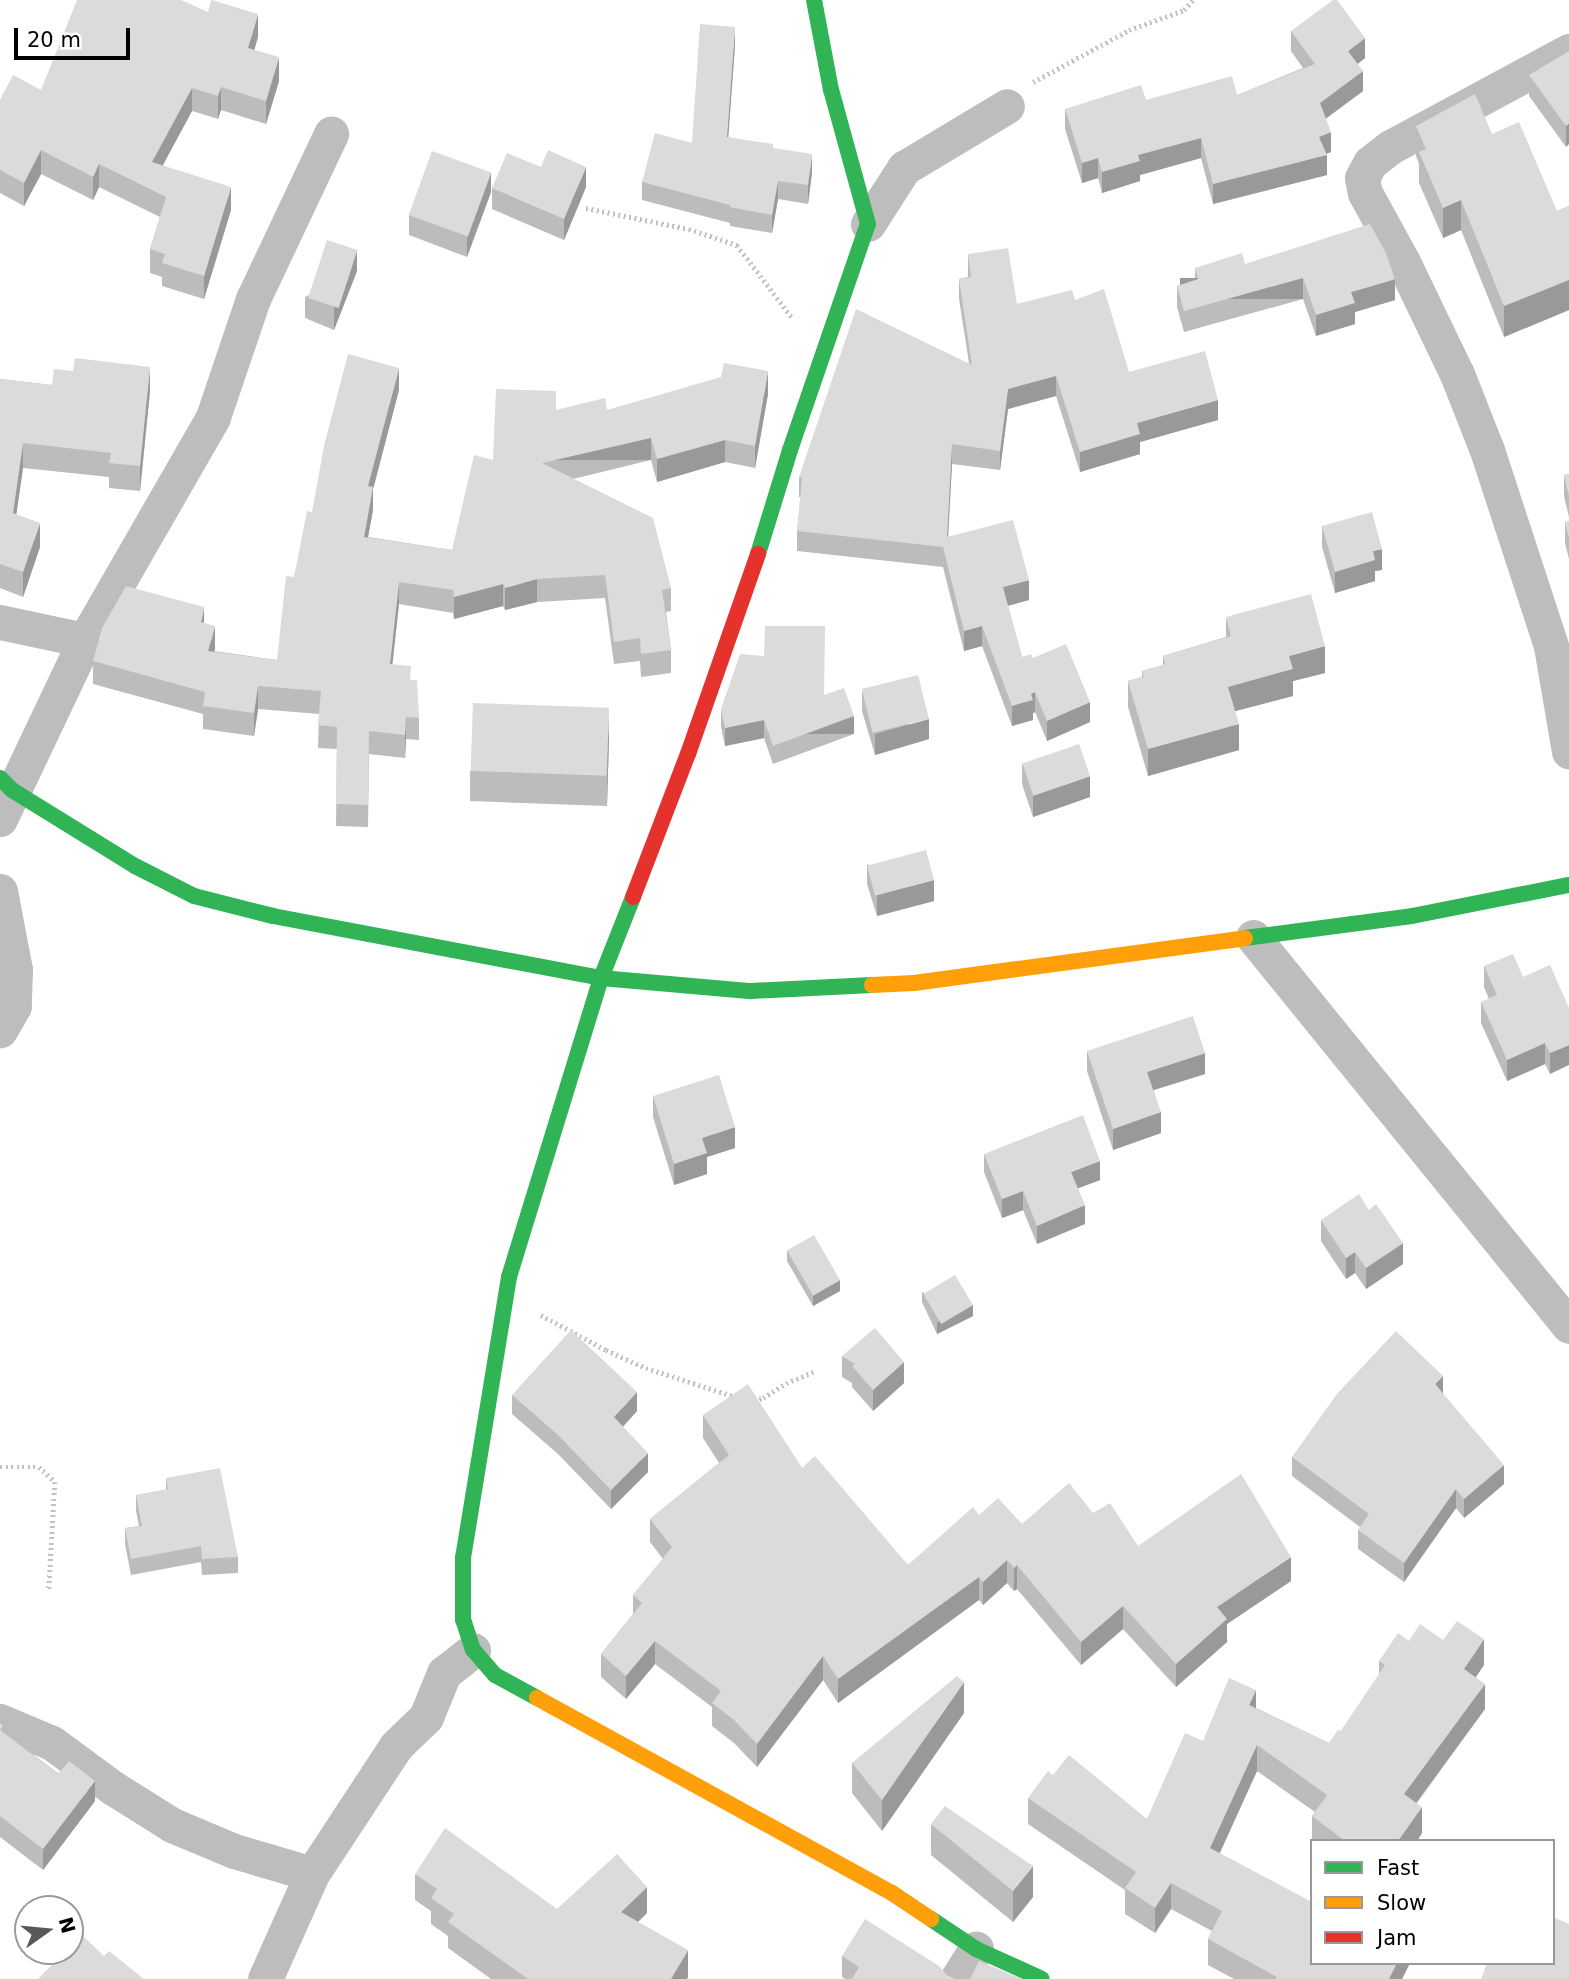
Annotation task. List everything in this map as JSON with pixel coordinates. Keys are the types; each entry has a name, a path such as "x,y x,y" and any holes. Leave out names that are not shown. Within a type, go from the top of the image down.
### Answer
{"street":[{"path":"814,0 831,90 869,224"},
{"path":"1569,51 1389,148 1370,163 1362,178 1364,193 1403,262 1457,374 1487,450 1551,646 1569,751"},
{"path":"1007,106 905,168 869,224 821,356 748,585 688,754 601,978 509,1277 463,1558 463,1620 472,1650 495,1675 892,1893 976,1949 1042,1979"},
{"path":"331,134 253,299 214,417 85,640 4,796 194,896 272,916 601,978 751,991 914,983 1412,916 1569,885"},
{"path":"0,622 85,640"},
{"path":"0,891 15,970 14,1006 0,1030"},
{"path":"1252,937 1569,1326"},
{"path":"265,1979 312,1874 396,1746 426,1717 444,1672 472,1650"},
{"path":"0,1721 52,1743 113,1788 172,1825 234,1850 312,1874"},
{"path":"957,1979 976,1949"}],"path":[{"path":"1007,106 1040,76 1129,30 1184,10 1193,0"},
{"path":"586,208 689,229 737,245 821,356"},
{"path":"509,1277 540,1314 606,1350 681,1382 746,1401 763,1398 786,1383 816,1371"},
{"path":"0,1467 39,1466 55,1482 49,1590"}],"building":[{"path":"77,0 181,0 208,12 212,0 258,14 248,48 279,57 266,101 221,87 218,96 192,88 152,162 231,187 204,276 162,263 165,254 150,249 166,197 99,164 93,177 41,150 24,183 0,170 0,100 13,75 41,90"},
{"path":"1333,0 1337,0 1365,38 1348,51 1363,71 1320,103 1331,132 1319,137 1327,155 1213,184 1201,138 1138,155 1140,161 1102,172 1098,158 1082,163 1065,109 1141,85 1146,100 1232,76 1237,95 1315,64 1291,31"},
{"path":"700,24 735,27 727,137 773,144 773,148 812,154 808,185 778,181 772,215 730,207 642,182 655,133 692,143"},
{"path":"1569,51 1569,123 1566,126 1529,75"},
{"path":"1475,94 1492,134 1519,122 1557,211 1569,206 1569,280 1504,306 1461,200 1443,208 1419,152 1426,149 1416,126"},
{"path":"548,150 586,167 564,219 492,188 507,153 541,167"},
{"path":"432,151 491,173 468,236 409,215"},
{"path":"1370,224 1386,253 1395,279 1351,292 1355,303 1316,315 1303,278 1184,311 1177,286 1198,279 1195,268 1242,253 1245,264"},
{"path":"327,240 357,250 339,308 308,298"},
{"path":"1008,248 1017,304 1072,290 1075,300 1104,289 1129,372 1205,351 1218,400 1137,423 1140,434 1080,452 1056,376 1008,389 1000,451 952,444 947,537 1013,520 1029,580 1003,587 1022,657 1031,654 1033,658 1066,644 1090,702 1047,721 1035,692 1031,694 1033,700 1012,706 982,626 964,631 943,547 797,531 802,478 799,477 856,309 972,365 959,279 971,277 968,254"},
{"path":"348,354 399,368 368,486 373,487 364,537 452,550 474,455 493,460 496,389 556,391 556,410 605,398 607,410 721,377 724,363 768,371 755,446 725,440 657,459 651,438 542,463 653,518 671,588 662,590 671,650 641,654 640,638 614,642 605,575 537,579 505,588 503,584 454,597 453,590 399,582 390,664 411,666 410,680 417,680 419,718 406,717 405,735 369,731 368,805 336,804 337,727 318,725 321,691 258,686 254,713 203,706 205,692 93,661 102,628 126,586 204,607 201,622 215,626 208,651 277,660 286,576 294,577 307,511 312,512 324,446"},
{"path":"75,358 150,367 140,466 109,463 111,453 23,443 13,513 40,523 23,572 0,564 0,379 52,385 54,369 73,371"},
{"path":"1569,474 1569,496 1564,475"},
{"path":"1372,512 1382,549 1373,551 1375,560 1335,572 1322,526"},
{"path":"1569,521 1569,538 1565,522"},
{"path":"1311,594 1325,646 1289,656 1293,669 1228,687 1239,724 1148,749 1128,681 1144,677 1142,671 1165,664 1163,656 1231,636 1226,617"},
{"path":"765,626 825,626 824,695 844,688 854,716 773,746 764,720 725,728 721,709 740,654 764,656"},
{"path":"918,675 929,719 873,733 862,689"},
{"path":"473,703 609,708 607,776 471,771"},
{"path":"1079,744 1090,776 1033,796 1022,764"},
{"path":"926,850 934,880 875,896 867,866"},
{"path":"1513,954 1523,977 1550,965 1569,1008 1569,1045 1550,1053 1545,1043 1507,1060 1481,1002 1497,995 1484,966"},
{"path":"1193,1016 1205,1053 1147,1072 1161,1112 1113,1129 1087,1051"},
{"path":"719,1075 735,1127 702,1138 707,1153 674,1164 653,1096"},
{"path":"1083,1115 1100,1161 1071,1172 1085,1205 1037,1226 1023,1191 1002,1199 984,1154"},
{"path":"1359,1194 1369,1210 1376,1204 1403,1243 1366,1268 1355,1252 1346,1258 1321,1220"},
{"path":"814,1235 840,1280 813,1296 787,1250"},
{"path":"955,1275 973,1305 941,1324 923,1294"},
{"path":"875,1328 904,1362 873,1390 852,1366 855,1364 842,1356"},
{"path":"571,1330 637,1392 614,1417 648,1453 611,1490 558,1435 512,1395"},
{"path":"1396,1331 1443,1376 1435,1384 1504,1465 1464,1499 1456,1489 1404,1563 1358,1530 1369,1514 1292,1457 1337,1394"},
{"path":"748,1384 802,1468 815,1456 908,1565 973,1507 979,1515 998,1498 1022,1524 1069,1483 1093,1513 1110,1503 1138,1546 1241,1474 1291,1557 1217,1607 1227,1619 1176,1664 1123,1606 1081,1642 1017,1565 1014,1568 1007,1560 983,1582 979,1577 838,1679 823,1656 757,1744 734,1720 712,1703 721,1691 655,1641 626,1676 601,1654 642,1603 633,1595 672,1547 650,1519 729,1455 703,1415"},
{"path":"220,1468 238,1557 202,1559 201,1546 131,1559 125,1528 142,1526 136,1495 168,1489 166,1478"},
{"path":"1457,1621 1484,1639 1464,1669 1485,1684 1404,1794 1422,1807 1399,1839 1342,1839 1312,1816 1327,1795 1257,1745 1210,1848 1310,1901 1310,1965 1396,1965 1389,1979 1276,1979 1277,1977 1208,1939 1222,1911 1171,1883 1155,1908 1125,1888 1136,1872 1028,1798 1048,1771 1053,1775 1069,1755 1147,1819 1185,1733 1203,1741 1229,1678 1256,1690 1249,1705 1329,1743 1338,1730 1341,1731 1385,1665 1379,1661 1398,1633 1409,1641 1420,1624 1443,1640"},
{"path":"957,1676 964,1682 882,1800 852,1763"},
{"path":"0,1730 58,1774 69,1761 95,1781 43,1849 0,1816"},
{"path":"945,1806 1033,1866 1013,1891 931,1824"},
{"path":"445,1828 557,1909 617,1854 647,1887 621,1912 688,1950 671,1979 528,1979 448,1922 454,1914 431,1898 437,1889 415,1874"},
{"path":"1555,1918 1569,1924 1569,1979 1481,1979 1486,1965 1555,1965"},
{"path":"865,1919 955,1979 852,1979 859,1967 842,1956"},
{"path":"84,1937 104,1956 109,1951 144,1979 38,1979 52,1965 84,1965"},
{"path":"979,1961 1022,1979 970,1979"}],"traffic: fast":[{"path":"758,554 790,450 868,224 831,90 814,0"},
{"path":"0,778 12,790 135,866 194,896 273,916 601,978 751,991 872,985"},
{"path":"1245,938 1412,916 1569,885"},
{"path":"537,1698 495,1675 473,1650 463,1620 463,1558 509,1277 601,978 633,897"},
{"path":"931,1919 976,1949 1042,1979"}],"traffic: slow":[{"path":"872,985 914,983 1245,938"},
{"path":"537,1698 892,1893 931,1919"}],"traffic: jam":[{"path":"633,897 688,754 758,554"}]}
